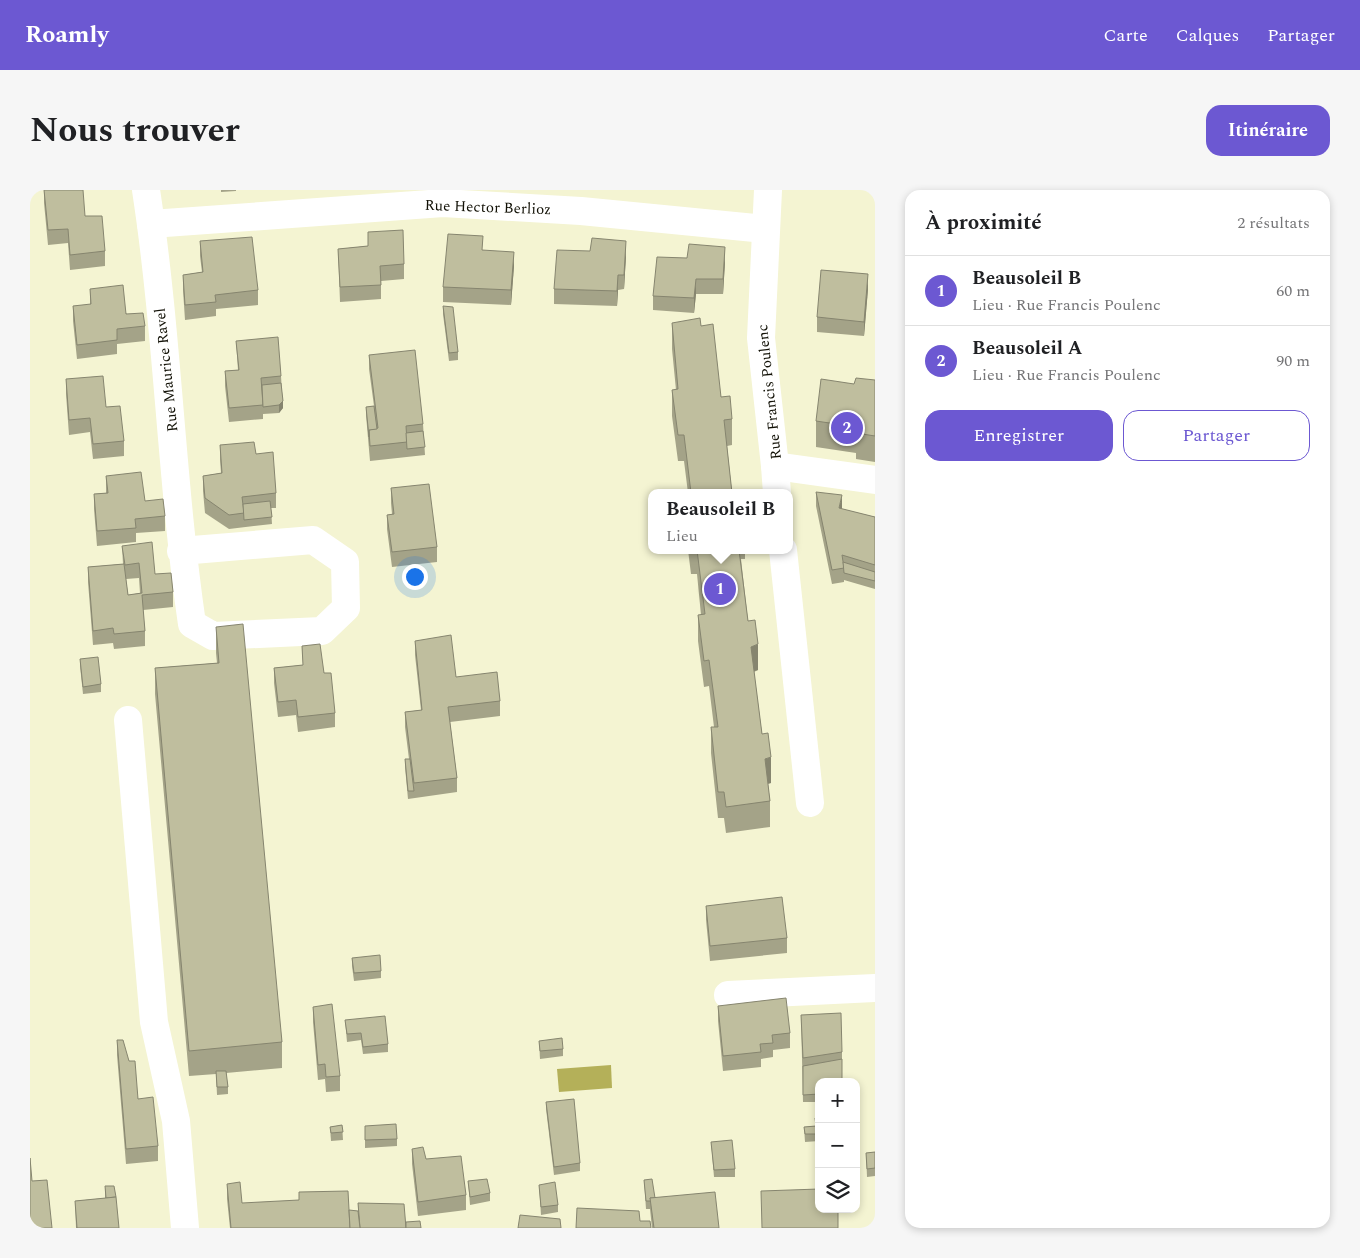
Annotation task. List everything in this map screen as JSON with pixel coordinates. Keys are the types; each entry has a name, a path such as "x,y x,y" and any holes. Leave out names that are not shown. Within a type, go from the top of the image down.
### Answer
{"street":[{"name":"Rue Maurice Ravel","path":"146,190 170,407 182,551 192,624 213,636 322,631 346,608 345,562 312,540 182,551"},
{"name":"Rue Francis Poulenc","path":"768,190 761,338 775,466 875,480"},
{"name":"Rue Hector Berlioz","path":"151,224 443,203 581,211 765,228"},
{"path":"775,466 777,489"},
{"path":"783,554 810,803"},
{"path":"128,720 154,1022 176,1121 185,1228"},
{"path":"728,995 875,988"}],"shaded area":[{"path":"611,1065 612,1088 559,1092 557,1069"}],"building":[{"path":"44,190 83,190 85,216 102,216 105,251 70,255 68,229 48,230"},
{"path":"403,230 404,264 380,266 381,285 340,287 338,249 368,246 368,232"},
{"path":"448,234 483,236 482,250 514,252 511,290 443,287"},
{"path":"252,237 258,290 215,295 216,302 185,305 183,275 203,272 200,241"},
{"path":"592,238 626,241 624,275 618,275 617,291 554,289 557,250 590,251"},
{"path":"689,244 725,247 723,279 696,279 694,298 653,296 657,257 687,258"},
{"path":"821,270 868,274 864,322 817,317"},
{"path":"123,285 126,314 143,313 145,326 117,329 117,340 77,345 73,306 91,304 90,289"},
{"path":"443,306 453,307 458,352 449,353"},
{"path":"700,318 701,326 713,324 721,397 730,396 732,419 724,420 732,489 691,489 684,435 678,435 672,390 678,389 672,323"},
{"path":"278,337 281,376 261,378 263,405 229,408 225,371 239,370 236,341"},
{"path":"415,350 423,424 406,426 407,442 370,446 369,430 378,428 369,355"},
{"path":"103,376 106,407 120,406 124,441 93,444 90,418 69,420 66,379"},
{"path":"856,378 875,380 875,436 856,433 856,427 816,421 821,379 854,384"},
{"path":"281,383 283,401 279,405 263,407 262,385"},
{"path":"374,406 377,429 369,430 369,437 366,407"},
{"path":"423,431 425,447 407,449 406,433"},
{"path":"254,442 256,454 273,452 276,493 242,497 244,513 229,515 205,498 203,476 222,473 220,445"},
{"path":"141,472 145,501 163,499 165,516 135,519 136,528 97,531 94,494 108,493 106,476"},
{"path":"429,484 437,547 392,552 387,515 394,514 391,488"},
{"path":"816,492 842,495 839,508 875,517 875,565 842,555 844,568 832,570"},
{"path":"270,501 272,517 244,520 243,504"},
{"path":"152,542 155,574 171,573 173,592 142,595 145,631 114,634 113,628 93,631 88,567 124,564 128,595 142,593 139,563 125,565 122,546"},
{"path":"698,554 740,554 748,621 755,620 758,644 751,647 762,734 768,733 771,757 765,759 770,801 726,807 724,792 718,792 711,727 718,727 709,660 704,661 698,615 705,614"},
{"path":"843,562 875,572 875,581 844,573"},
{"path":"243,624 282,1042 189,1051 155,668 219,663 216,627"},
{"path":"451,635 456,677 497,672 500,701 448,707 457,778 414,783 405,712 422,710 415,641"},
{"path":"320,644 324,673 331,673 335,713 298,717 296,700 278,702 274,668 303,665 302,646"},
{"path":"98,657 101,684 83,687 80,659"},
{"path":"405,759 410,759 414,791 408,791"},
{"path":"782,897 787,938 710,946 706,906"},
{"path":"380,955 381,971 354,973 352,958"},
{"path":"786,998 790,1033 772,1035 773,1043 760,1044 761,1052 723,1056 718,1006"},
{"path":"332,1004 340,1076 326,1077 325,1064 318,1065 313,1007"},
{"path":"841,1013 842,1052 803,1058 801,1015"},
{"path":"385,1016 388,1044 363,1047 361,1033 347,1034 345,1020"},
{"path":"562,1038 563,1049 540,1051 539,1041"},
{"path":"117,1040 123,1040 129,1061 135,1061 138,1099 153,1097 158,1146 126,1149"},
{"path":"842,1059 842,1078 815,1078 815,1094 803,1095 803,1066"},
{"path":"216,1071 226,1071 228,1087 217,1087"},
{"path":"574,1099 580,1163 554,1167 546,1102"},
{"path":"396,1124 397,1139 365,1140 365,1126"},
{"path":"342,1125 343,1132 331,1133 330,1127"},
{"path":"815,1126 815,1134 805,1134 804,1127"},
{"path":"732,1140 735,1169 714,1170 711,1142"},
{"path":"423,1147 426,1159 461,1156 466,1195 418,1202 412,1149"},
{"path":"875,1152 875,1168 867,1169 866,1153"},
{"path":"30,1158 32,1181 47,1180 52,1228 30,1228"},
{"path":"487,1179 490,1193 470,1197 468,1181"},
{"path":"652,1179 655,1198 650,1198 651,1201 646,1201 644,1180"},
{"path":"240,1182 242,1203 299,1200 299,1192 348,1191 350,1228 231,1228 227,1184"},
{"path":"555,1182 558,1205 541,1207 539,1185"},
{"path":"105,1186 114,1186 116,1197 106,1198"},
{"path":"815,1189 815,1213 838,1213 838,1228 762,1228 761,1191"},
{"path":"715,1192 719,1228 654,1228 650,1198"},
{"path":"116,1197 119,1228 77,1228 75,1201"},
{"path":"358,1203 404,1204 406,1228 360,1228"},
{"path":"577,1208 639,1211 640,1221 650,1221 651,1228 576,1228"},
{"path":"349,1210 358,1211 360,1228 350,1228"},
{"path":"520,1215 560,1219 561,1228 518,1228"},
{"path":"420,1221 421,1228 406,1228 406,1222"}],"place":[{"name":"Beausoleil A","path":"847,428"},
{"name":"Beausoleil B","path":"720,589"}]}
